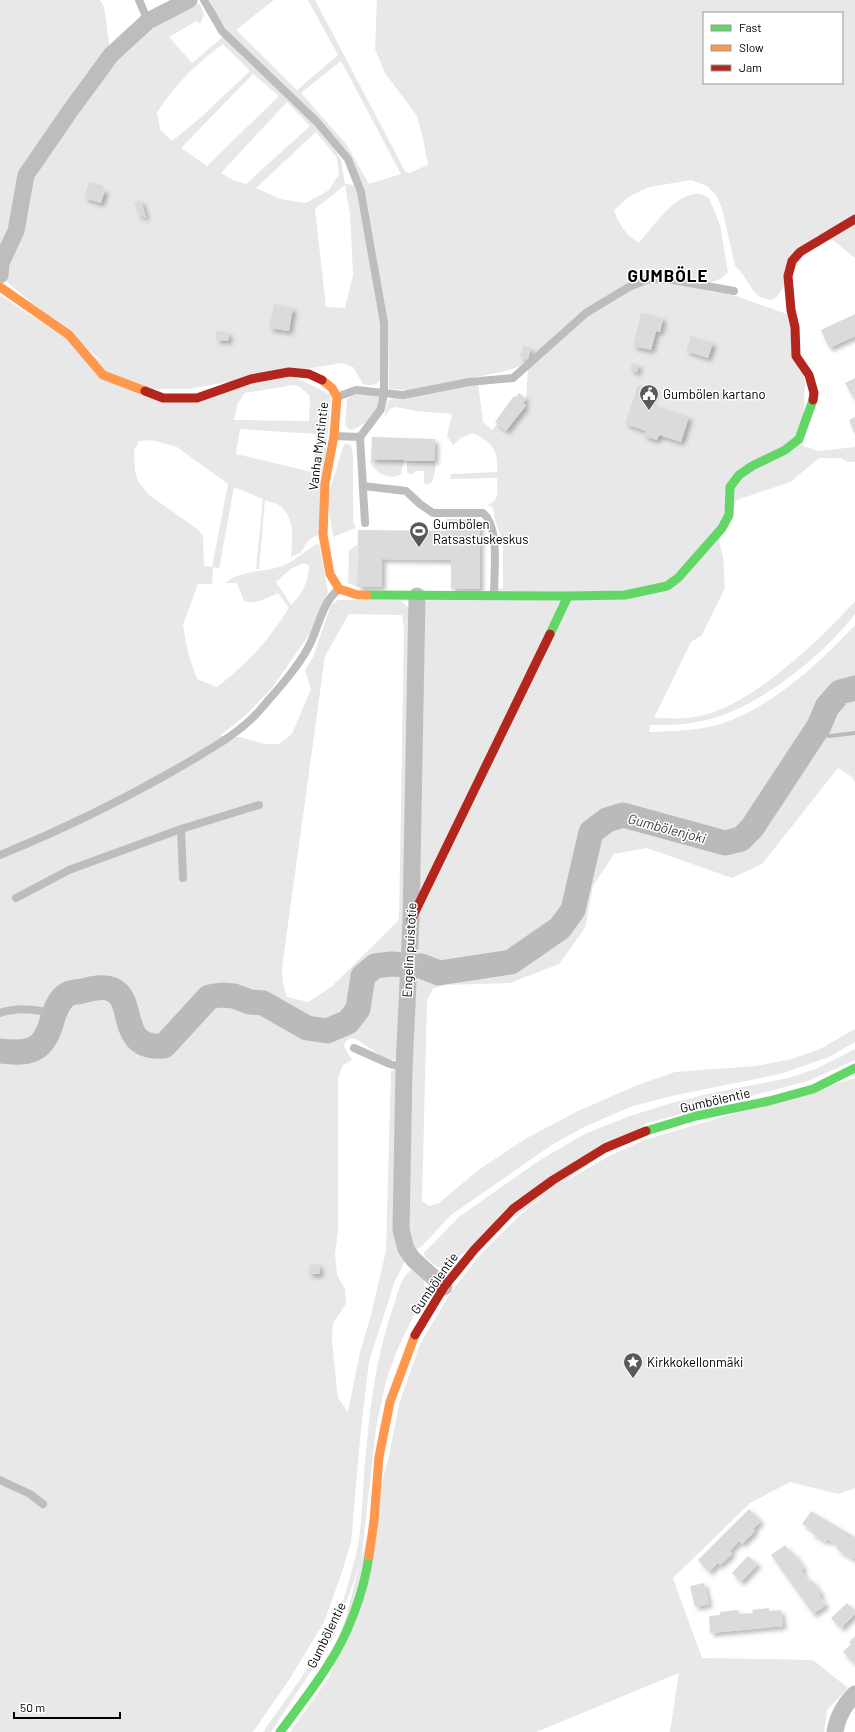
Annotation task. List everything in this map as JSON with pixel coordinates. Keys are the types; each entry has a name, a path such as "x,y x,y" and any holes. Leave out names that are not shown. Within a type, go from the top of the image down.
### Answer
{"street":[{"path":"0,275 1,263 16,231 26,175 111,55 148,21 189,0"},
{"path":"339,589 358,595 568,596 625,595 667,586 678,578 722,528 729,515 730,487 739,475 752,466 785,450 799,439 813,404 814,393 809,375 796,356 795,327 791,310 788,276 792,261 800,252 855,219"},
{"name":"Vanha Myntintie","path":"0,286 69,335 103,375 163,398 197,398 251,380 288,372 309,374 321,379 332,388 337,397 334,436 325,483 323,535 330,574 339,589"},
{"name":"Engelin puistotie","path":"417,596 411,920 404,1068 401,1230 406,1249 413,1259 444,1287"},
{"path":"411,920 568,596"},
{"name":"Gumbölentie","path":"280,1732 329,1664 352,1618 367,1569 374,1521 379,1457 390,1402 412,1340 444,1287 474,1250 513,1209 553,1180 605,1148 644,1132 696,1116 768,1101 813,1089 855,1068"},
{"path":"835,1732 841,1712 855,1694"}],"lane":[{"path":"139,0 148,21"},
{"path":"204,0 222,31 317,122 348,159 361,192 384,323 384,394 381,409 360,437 365,523"},
{"path":"337,397 356,390 403,395 469,382 513,378 586,313 630,287 649,279 673,280 734,291"},
{"path":"334,436 360,437"},
{"path":"363,486 406,491 420,504 433,512 483,513 488,517 494,534 494,595"},
{"path":"0,856 95,813 155,781 224,740 258,712 294,670 308,648 330,596 339,589"},
{"path":"16,898 69,870 181,830 259,805"},
{"path":"181,830 183,878"},
{"path":"0,1013 26,1008 41,1011"},
{"path":"354,1048 390,1064 404,1068"},
{"path":"0,1480 30,1494 43,1504"}],"shaded area":[{"path":"0,0 100,0 104,7 110,49 25,163 12,228 0,257"},
{"path":"210,0 274,0 236,30 297,90 338,55 308,0 315,0 405,171 409,173 428,165 417,116 385,73 375,49 377,0 855,0 855,258 834,241 817,235 777,297 771,300 760,297 755,293 742,273 735,266 722,208 716,195 707,186 691,180 649,187 630,196 614,210 623,229 639,243 657,220 680,199 688,195 698,194 709,198 720,225 728,272 722,278 708,284 708,291 733,295 787,314 805,381 803,446 819,451 855,447 855,462 848,462 841,458 819,458 790,482 737,500 719,540 723,557 725,588 702,635 691,642 654,718 688,718 710,713 733,703 756,690 801,655 840,618 855,601 855,614 825,647 806,664 765,694 744,706 723,715 689,723 650,725 649,732 703,728 721,724 740,716 777,695 794,682 810,669 855,625 855,782 852,777 838,768 762,864 732,878 647,848 614,854 593,886 585,928 559,964 510,983 444,985 433,989 427,1000 422,1201 429,1206 439,1203 480,1169 525,1139 576,1112 635,1086 675,1072 756,1066 792,1059 820,1049 855,1029 855,1042 829,1057 780,1074 676,1095 633,1106 586,1126 553,1144 451,1215 422,1246 415,1250 408,1236 422,608 426,601 503,588 503,542 495,521 493,507 487,505 496,498 498,491 497,478 450,479 451,474 497,472 497,458 493,448 480,436 473,433 461,438 453,445 447,436 452,414 417,411 396,407 390,409 384,418 388,401 396,397 478,383 483,422 492,430 497,424 506,431 526,406 523,403 526,399 528,370 523,365 506,371 412,390 389,389 388,336 384,300 366,196 324,126 302,102 230,34 215,14","holes":["341,61 401,174 369,184 346,144 301,93"]},
{"path":"196,1 201,6 204,15 200,24 196,21 169,37 192,63 224,36 307,116 331,143 341,160 345,184 353,185 359,196 381,324 382,377 376,384 363,384 353,367 342,363 188,389 153,389 126,381 7,282 5,272 27,184 114,60 153,27","holes":["223,44 250,71 199,119 172,141 160,129 157,113 179,84 195,67","253,74 279,96 207,166 181,148","287,102 310,126 246,184 233,180 221,173","316,132 337,158 339,174 329,190 306,203 280,199 256,188","345,185 350,214 353,275 345,308 326,307 315,209"]},
{"path":"0,295 162,401 289,374 331,395 319,534 309,540 300,553 291,557 292,530 289,517 279,505 265,500 259,569 256,569 263,499 234,487 219,569 213,567 212,584 198,584 183,625 188,653 197,679 217,687 257,651 289,608 278,593 257,602 244,601 237,583 226,583 237,576 273,569 285,565 319,543 328,592 311,632 272,688 247,714 220,736 240,737 265,744 279,744 292,734 311,689 305,670 313,657 331,605 338,600 400,600 408,607 412,617 400,1061 384,1058 358,1040 350,1038 345,1042 344,1047 352,1060 343,1065 338,1078 338,1231 335,1254 337,1275 345,1289 346,1304 333,1323 332,1342 338,1398 348,1412 360,1352 371,1315 386,1251 391,1071 396,1070 406,1259 395,1281 369,1361 361,1429 351,1542 324,1622 289,1680 253,1732 0,1732","holes":["293,385 300,387 310,396 309,421 234,420 238,403 245,393","240,429 317,434 312,472 236,454","152,440 177,447 228,484 212,567 204,566 203,536 197,529 148,494 138,481 135,471 134,450 139,441","304,563 309,566 304,587 299,597 291,605 276,582 292,568","349,614 402,615 404,628 399,920 330,988 308,1002 287,997 283,983 282,968 325,656"]},
{"path":"364,393 378,395 380,401 377,412 368,421 352,430 348,429 345,425 347,399 354,395"},
{"path":"344,444 349,444 352,448 353,455 353,521 356,528 333,537 327,499"},
{"path":"371,459 404,460 401,474 392,477 383,475 372,466 370,462"},
{"path":"407,461 435,461 435,472 432,482 426,485 424,482 424,471 415,471 414,474 407,473"},
{"path":"357,545 357,587 348,583 349,550"},
{"path":"855,1049 855,1060 808,1081 647,1123 444,1267 437,1267 425,1257 424,1253 459,1217 540,1160 585,1134 627,1117 671,1103 788,1078 816,1069"},
{"path":"855,1078 855,1488 838,1494 790,1482 750,1503 673,1578 702,1658 813,1660 848,1688 827,1710 824,1732 670,1732 679,1673 536,1732 290,1732 330,1676 389,1456 399,1404 420,1344 451,1292 479,1256 519,1216 557,1186 609,1156 644,1140"},
{"path":"411,1270 415,1270 422,1277 425,1292 398,1348 386,1381 376,1428 361,1562 333,1638 271,1732 263,1732 295,1687 324,1642 340,1609 344,1597 359,1541 368,1432 373,1390 381,1349 399,1288 407,1273"}],"building":[{"path":"89,182 98,184 97,187 105,190 101,203 84,198"},
{"path":"141,200 146,217 144,218 143,215 139,216 134,202"},
{"path":"274,304 293,308 289,331 269,328"},
{"path":"641,313 663,318 660,332 656,331 651,350 633,346"},
{"path":"855,314 855,336 829,348 821,330"},
{"path":"216,331 229,333 228,341 216,340"},
{"path":"691,336 713,343 708,358 686,351"},
{"path":"523,346 531,348 528,360 520,357"},
{"path":"632,363 639,365 637,372 630,370"},
{"path":"855,378 855,399 854,399 845,383"},
{"name":"Gumbölen kartano","path":"638,385 654,391 649,404 689,417 681,442 659,435 657,440 644,436 646,431 625,424"},
{"path":"519,393 526,399 523,403 526,405 506,431 495,422 513,397 516,397"},
{"path":"855,417 855,434 849,420"},
{"path":"372,437 435,439 435,461 371,459"},
{"path":"447,519 480,520 480,589 451,589 451,560 382,559 382,587 357,587 358,530 446,531"},
{"path":"319,1264 320,1274 309,1274 309,1265"},
{"path":"749,1509 761,1521 753,1529 755,1531 742,1544 739,1541 730,1551 732,1554 720,1565 718,1563 709,1572 698,1560"},
{"path":"811,1511 855,1537 855,1557 853,1559 837,1550 839,1546 827,1539 826,1542 811,1533 813,1531 802,1524"},
{"path":"785,1545 791,1554 793,1552 804,1568 801,1570 809,1582 812,1580 821,1593 819,1595 826,1605 813,1614 771,1555"},
{"path":"748,1556 758,1564 741,1582 732,1573"},
{"path":"704,1583 709,1604 695,1607 690,1586"},
{"path":"847,1603 855,1611 855,1614 841,1628 831,1618"},
{"path":"769,1608 769,1611 781,1610 783,1626 710,1633 709,1616 720,1615 720,1612 738,1610 739,1614 753,1613 752,1610"},
{"path":"855,1636 855,1664 843,1652 851,1644 849,1642"}],"waterway":[{"name":"Gumbölenjoki","path":"0,1051 21,1052 36,1048 46,1037 60,1001 70,993 91,989 107,988 117,992 123,1000 132,1031 138,1039 148,1045 164,1046 209,997 221,995 234,996 250,1002 263,1003 307,1028 327,1031 348,1022 358,1009 363,976 375,966 391,964 421,966 439,973 511,962 560,928 573,910 591,832 607,820 623,815 725,843 741,839 752,828 819,726 827,707 840,692 855,688"},
{"path":"815,731 830,736 855,733"}],"traffic: fast":[{"path":"568,596 625,595 667,586 678,578 722,528 729,515 730,487 739,475 752,466 785,450 799,439 813,400"},
{"path":"367,595 568,596 550,634"},
{"path":"646,1131 696,1116 769,1101 813,1089 855,1068"},
{"path":"280,1732 317,1682 342,1640 359,1598 367,1570 369,1556"}],"traffic: slow":[{"path":"0,287 69,335 103,375 145,391"},
{"path":"322,380 332,388 337,397 334,436 325,483 323,535 330,574 339,589 358,595 367,595"},
{"path":"369,1556 374,1521 379,1457 390,1402 415,1335"}],"traffic: jam":[{"path":"813,400 814,393 809,375 796,356 795,327 791,310 788,276 792,261 800,252 855,219"},
{"path":"145,391 163,398 197,398 251,379 289,372 309,374 322,380"},
{"path":"411,920 550,634"},
{"path":"415,1335 444,1287 474,1250 513,1209 553,1180 605,1148 646,1131"}],"place":[{"name":"Gumbölen kartano","path":"649,411"},
{"name":"Gumbölen Ratsastuskeskus","path":"419,548"},
{"name":"Kirkkokellonmäki","path":"633,1379"}],"district":[{"name":"GUMBÖLE","path":"668,275"}]}
